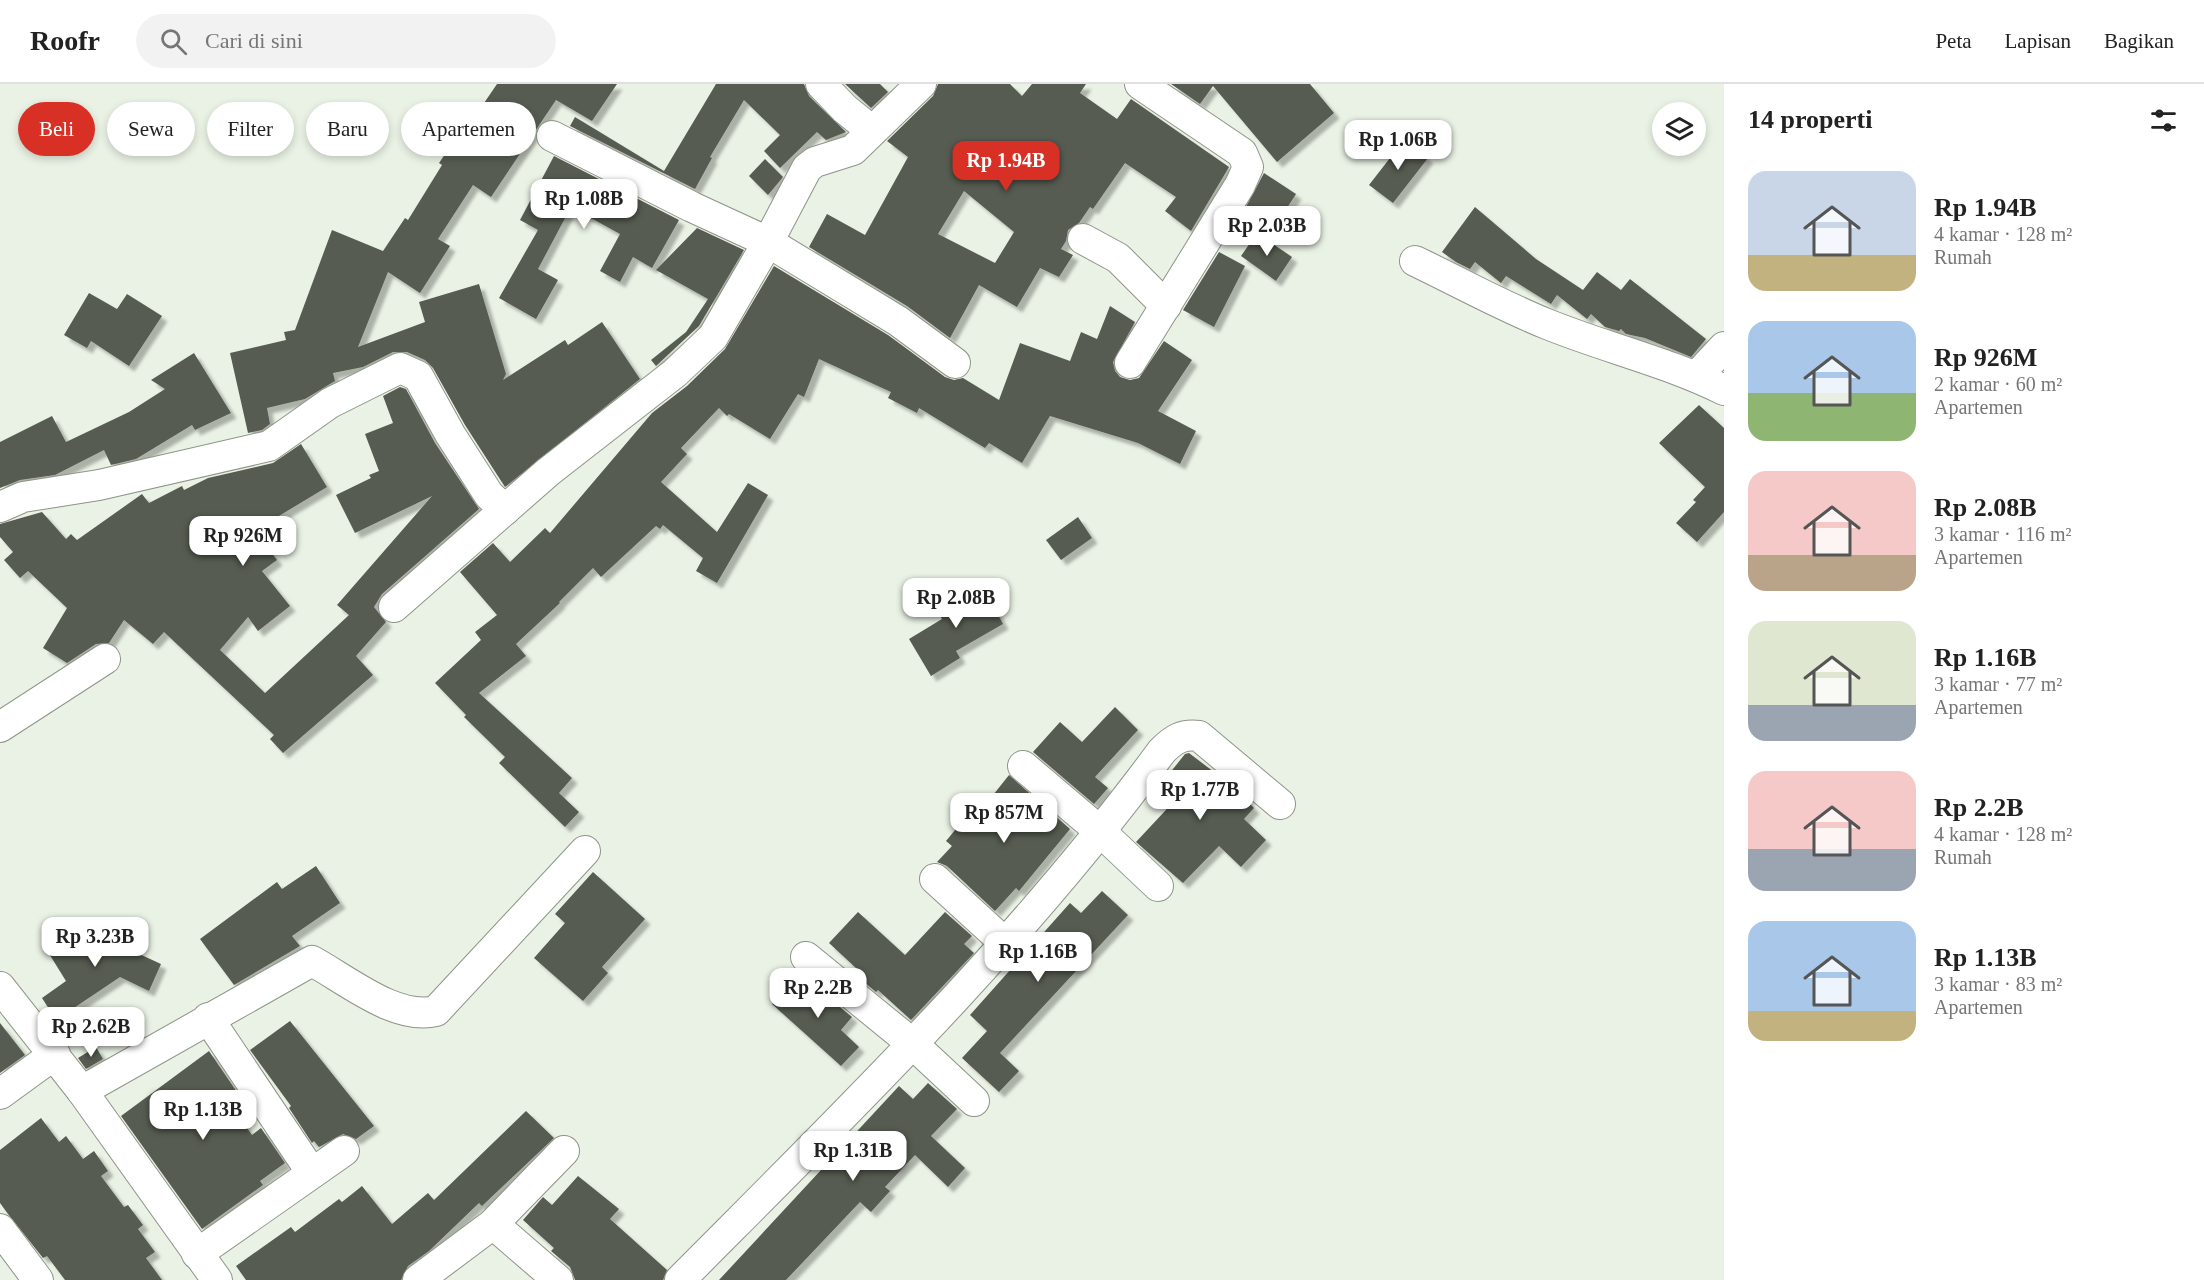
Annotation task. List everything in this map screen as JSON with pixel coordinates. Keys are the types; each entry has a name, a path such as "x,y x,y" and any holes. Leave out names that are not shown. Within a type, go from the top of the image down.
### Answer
{"street":[{"path":"821,84 845,109 872,131"},
{"path":"394,607 548,472 675,374 713,337 768,242 807,168 814,162 853,150 921,84"},
{"path":"1130,363 1240,185 1248,167 1242,153 1140,84"},
{"path":"552,136 692,207 768,242 898,321 955,363"},
{"path":"1083,239 1118,258 1166,306"},
{"path":"1415,261 1545,323 1619,352 1697,376 1724,390"},
{"path":"1697,376 1724,347"},
{"path":"0,507 23,497 99,485 269,446 330,403 400,368 418,376 450,434 489,495 505,510"},
{"path":"2,722 105,659"},
{"path":"680,1280 914,1046 1102,833 1162,751 1173,740 1186,735 1199,736 1280,804"},
{"path":"1023,766 1102,833 1158,886"},
{"path":"82,1091 312,961 400,1011 420,1015 436,1011 585,851"},
{"path":"935,879 1005,943"},
{"path":"806,957 914,1046 974,1101"},
{"path":"0,987 55,1054 217,1280"},
{"path":"208,1018 312,1173"},
{"path":"0,1094 55,1054"},
{"path":"198,1254 344,1151"},
{"path":"418,1280 493,1224 564,1151"},
{"path":"493,1224 558,1280"},
{"path":"0,1229 38,1280"}],"building":[{"path":"497,84 617,84 592,121 556,100 536,130 536,102 485,102"},
{"path":"716,84 804,84 809,96 846,132 826,140 817,132 780,168 764,151 780,135 744,100 710,157 712,158 695,189 570,126 575,117 664,171"},
{"path":"845,84 880,84 888,92 871,108"},
{"path":"938,84 1010,84 1022,96 1032,84 1086,84 1080,93 1117,119 1131,99 1229,167 1191,231 1165,211 1176,197 1125,163 1093,209 1090,207 1079,223 1068,230 1066,241 1061,249 1073,255 1059,277 1040,268 1017,307 979,285 950,338 907,306 809,247 827,214 865,235 908,157 887,141 933,96","holes":["964,191 1014,232 995,263 938,234"]},
{"path":"1171,84 1310,84 1334,113 1277,162 1213,86 1200,104"},
{"path":"1404,140 1428,158 1393,203 1369,185"},
{"path":"444,156 518,156 491,197 473,185 438,239 450,246 420,293 388,272 358,347 425,322 419,302 479,284 506,374 503,380 565,340 568,345 602,322 640,379 505,487 465,425 433,368 425,360 407,352 393,352 363,367 333,373 335,381 305,399 267,408 270,424 262,430 248,433 230,353 286,340 284,332 295,330 332,230 383,251 405,218 408,220 442,165 439,163"},
{"path":"554,156 679,220 652,268 633,257 620,282 600,271 620,234 571,207 538,269 558,280 536,319 499,298 538,230 520,220"},
{"path":"765,159 783,177 768,195 749,176"},
{"path":"1264,173 1296,194 1269,236 1240,218"},
{"path":"1475,207 1536,259 1583,290 1597,272 1621,290 1630,279 1706,339 1691,357 1645,338 1626,334 1621,329 1619,331 1605,327 1591,314 1587,319 1557,295 1551,304 1506,276 1501,283 1475,262 1470,269 1456,262 1442,252"},
{"path":"697,228 744,250 699,326 656,366 651,360 686,332 708,299 656,270"},
{"path":"1257,233 1292,257 1276,281 1241,256"},
{"path":"1219,252 1245,266 1214,327 1183,310"},
{"path":"774,266 888,335 945,377 954,380 963,378 999,400 1020,343 1070,361 1081,332 1097,339 1110,306 1135,322 1113,362 1115,371 1120,377 1130,380 1139,378 1164,341 1192,360 1158,411 1196,431 1180,464 1138,443 1050,416 1022,463 989,443 985,448 919,408 917,413 888,398 891,392 819,359 804,397 798,394 770,439 729,414 727,416 719,408 681,448 687,454 661,482 717,532 748,483 768,495 717,583 696,571 703,558 663,525 660,529 656,526 601,577 593,568 516,644 526,656 479,693 572,778 559,793 579,812 565,827 499,763 505,757 464,717 466,715 435,683 481,640 475,632 497,615 460,572 493,543 510,562 545,528 550,533 652,413 687,386 725,349"},
{"path":"89,293 117,309 127,294 162,316 129,366 91,341 87,348 64,335"},
{"path":"194,353 231,413 195,430 192,425 136,459 111,465 104,450 55,475 20,480 0,488 0,442 52,416 66,442 129,412 165,389 151,380"},
{"path":"400,387 406,389 435,443 479,509 382,594 374,607 386,622 356,656 373,675 283,753 270,739 274,735 164,632 153,644 124,620 109,643 96,644 67,663 43,648 67,608 28,571 20,578 4,560 13,552 0,537 0,524 42,512 66,539 71,534 77,540 142,494 149,503 182,486 184,490 208,478 273,463 301,444 327,487 254,531 277,560 262,571 290,606 258,631 248,617 220,650 265,693 349,615 337,605 432,496 355,533 336,495 371,478 369,475 379,471 365,434 393,423 383,396"},
{"path":"1699,405 1724,428 1724,512 1697,542 1676,523 1696,502 1693,500 1705,487 1659,443"},
{"path":"1078,517 1092,538 1061,560 1046,540"},
{"path":"981,584 1003,624 956,651 960,658 931,676 909,639 942,619 936,609"},
{"path":"1115,707 1138,730 1095,777 1108,788 1094,804 1033,752 1060,722 1082,742"},
{"path":"1189,753 1231,785 1254,808 1244,819 1266,840 1241,867 1219,846 1183,883 1136,842 1178,797 1161,784 1185,754"},
{"path":"1009,775 1070,829 1019,891 1016,888 995,911 947,866 937,862 952,846 946,841 960,824 966,829"},
{"path":"316,866 340,903 292,936 300,946 234,985 200,939 277,882 282,889"},
{"path":"593,872 645,919 602,967 608,973 583,1001 534,958 565,923 555,914"},
{"path":"1102,891 1128,915 1000,1053 1019,1071 999,1092 962,1058 987,1031 970,1015 1070,903 1081,913"},
{"path":"858,912 905,955 945,912 972,936 964,944 974,953 911,1020 878,990 876,992 852,972 856,968 829,943"},
{"path":"97,920 111,941 161,964 149,991 120,977 56,1020 42,998 66,981 48,952"},
{"path":"801,975 852,1017 841,1030 859,1047 841,1066 772,1004"},
{"path":"290,1021 374,1126 356,1139 343,1134 319,1147 314,1141 312,1143 289,1108 291,1106 250,1050"},
{"path":"0,1023 25,1055 0,1073"},
{"path":"96,1047 103,1059 86,1069 78,1058"},
{"path":"209,1051 239,1095 229,1103 252,1135 261,1128 285,1163 260,1181 263,1185 202,1229 121,1116"},
{"path":"928,1083 957,1109 931,1136 965,1168 948,1187 915,1155 885,1187 890,1191 871,1212 860,1202 786,1280 719,1280 899,1086 913,1099"},
{"path":"526,1111 554,1138 482,1206 479,1203 429,1251 408,1266 401,1280 246,1280 236,1266 291,1227 295,1232 339,1199 342,1202 362,1186 392,1224 428,1193 434,1200"},
{"path":"41,1118 59,1142 66,1136 83,1159 94,1151 108,1171 101,1176 124,1207 128,1205 143,1225 138,1229 155,1252 146,1258 162,1280 65,1280 47,1256 43,1258 8,1214 0,1203 0,1150"},
{"path":"578,1176 619,1209 610,1219 667,1270 663,1280 575,1280 570,1267 551,1251 554,1248 523,1220 543,1197 552,1205"}]}
